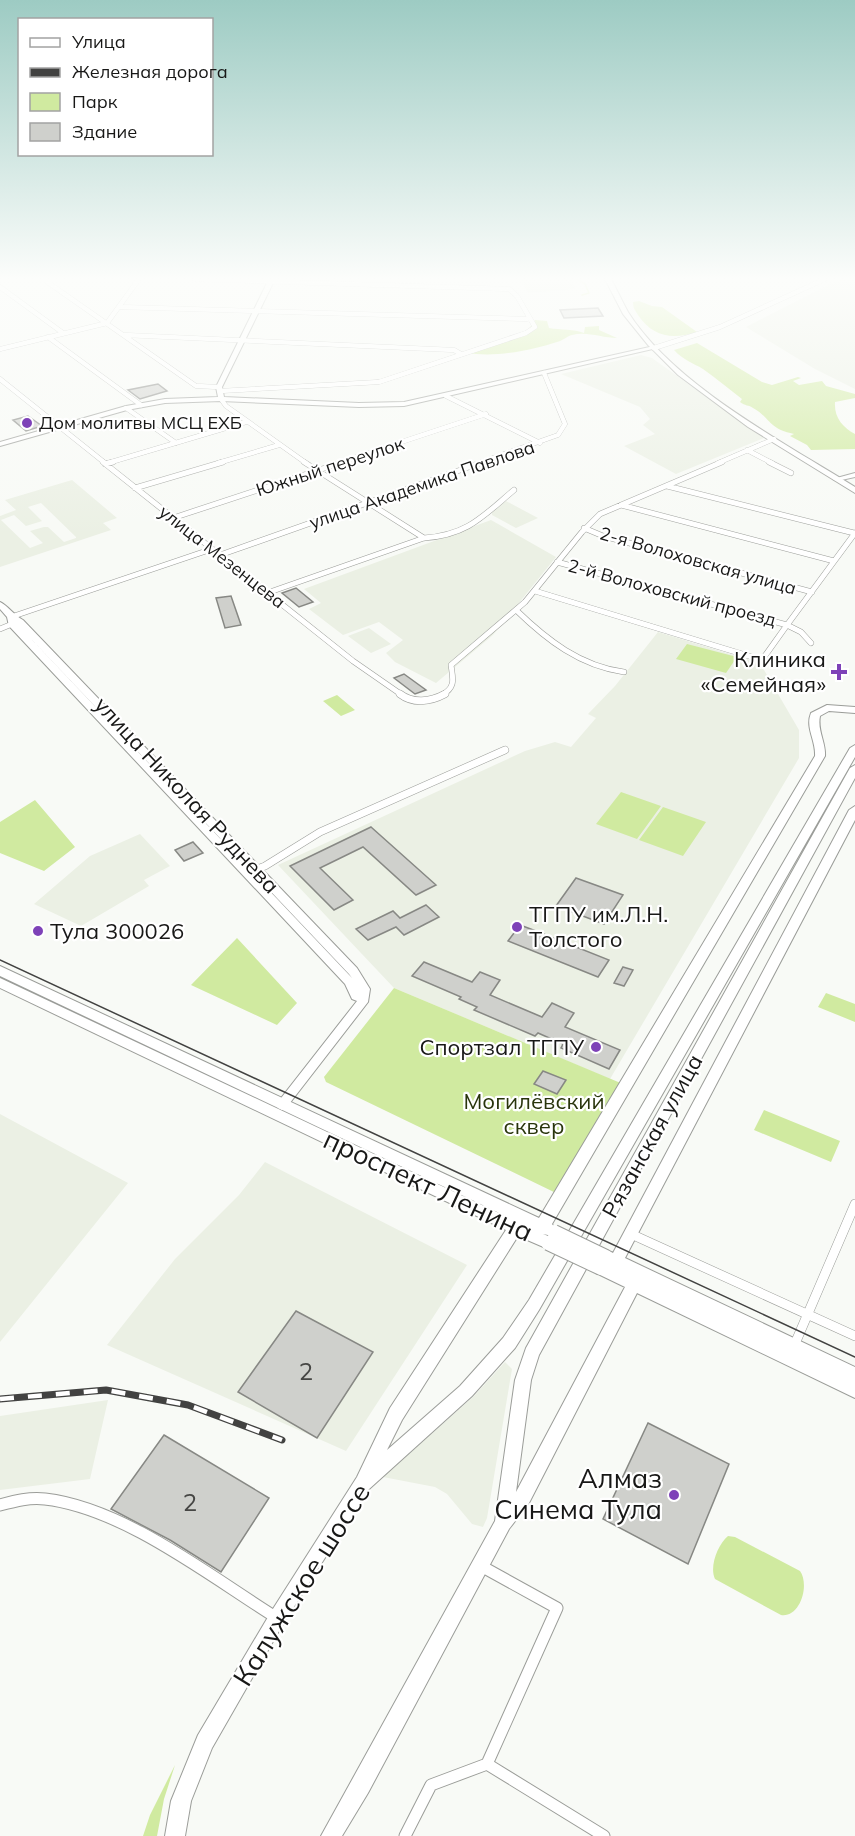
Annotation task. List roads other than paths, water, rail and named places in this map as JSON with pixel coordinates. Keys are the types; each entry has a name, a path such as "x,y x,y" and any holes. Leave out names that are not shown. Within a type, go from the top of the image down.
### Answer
{"main road":[{"path":"673,365 698,386 774,439 855,491"},
{"path":"548,1234 820,756 822,747 813,728 815,715 827,708 855,710"},
{"name":"Рязанская улица","path":"509,1343 540,1295 855,748"},
{"name":"Рязанская улица","path":"503,1523 523,1380 531,1353 850,784 855,768"},
{"path":"607,1262 630,1234 855,810"},
{"name":"проспект Ленина","path":"0,971 515,1228 548,1234"},
{"name":"проспект Ленина","path":"0,983 855,1375"},
{"path":"362,1484 396,1414 515,1228"},
{"name":"проспект Ленина","path":"607,1262 634,1284 855,1390"},
{"path":"331,1836 362,1786 503,1523 523,1497 634,1284"},
{"name":"Калужское шоссе","path":"175,1836 181,1801 205,1742 277,1618 362,1484 466,1391 509,1343"}],"street":[{"path":"86,365 141,405"},
{"path":"164,365 196,386 220,389 379,382 430,365"},
{"path":"231,365 220,389 221,399 226,406 318,472 424,538"},
{"path":"0,444 141,405 221,399 384,405 446,396 581,365"},
{"name":"улица Академика Павлова","path":"220,555 558,435 565,424 544,373"},
{"name":"улица Мезенцева","path":"0,379 353,661 408,700 428,700 443,694 453,686 451,665 516,610"},
{"path":"446,396 540,443"},
{"path":"126,408 176,443"},
{"name":"Южный переулок","path":"173,518 318,472 486,414"},
{"path":"105,464 246,422"},
{"path":"624,672 613,671 579,658 547,639 516,610 535,591 584,528 600,514 774,439"},
{"path":"135,488 279,445"},
{"path":"747,450 792,472"},
{"path":"837,479 855,475"},
{"path":"535,591 762,660 854,533 667,486"},
{"path":"267,593 424,538 463,528 487,515 514,490"},
{"path":"620,505 834,561"},
{"name":"2-я Волоховская улица","path":"584,528 603,536 812,592"},
{"path":"0,629 12,620 212,549"},
{"name":"2-й Волоховский проезд","path":"557,562 787,625"},
{"name":"улица Николая Руднева","path":"0,604 12,620 364,989 364,999 279,1109"},
{"path":"787,625 801,632 811,643"},
{"path":"252,871 320,832 505,750"},
{"path":"794,1346 855,1204"},
{"path":"630,1234 855,1336"},
{"path":"0,1505 20,1500 46,1499 80,1506 138,1533 277,1618"},
{"path":"405,1836 431,1785 487,1764 557,1608 481,1566"},
{"path":"487,1764 604,1836"}],"tram line":[{"path":"0,960 855,1357"}],"railway":[{"path":"0,1399 106,1390 188,1405 282,1440"}],"place":[{"name":"Дом молитвы МСЦ ЕХБ","path":"27,423"},
{"name":"Клиника «Семейная»","path":"839,672"},
{"name":"ТГПУ им.Л.Н. Толстого","path":"517,927"},
{"name":"Тула 300026","path":"38,931"},
{"name":"Спортзал ТГПУ","path":"596,1047"},
{"name":"Алмаз Синема Тула","path":"674,1495"}],"park label":[{"name":"Могилёвский сквер","path":"534,1114"}]}
